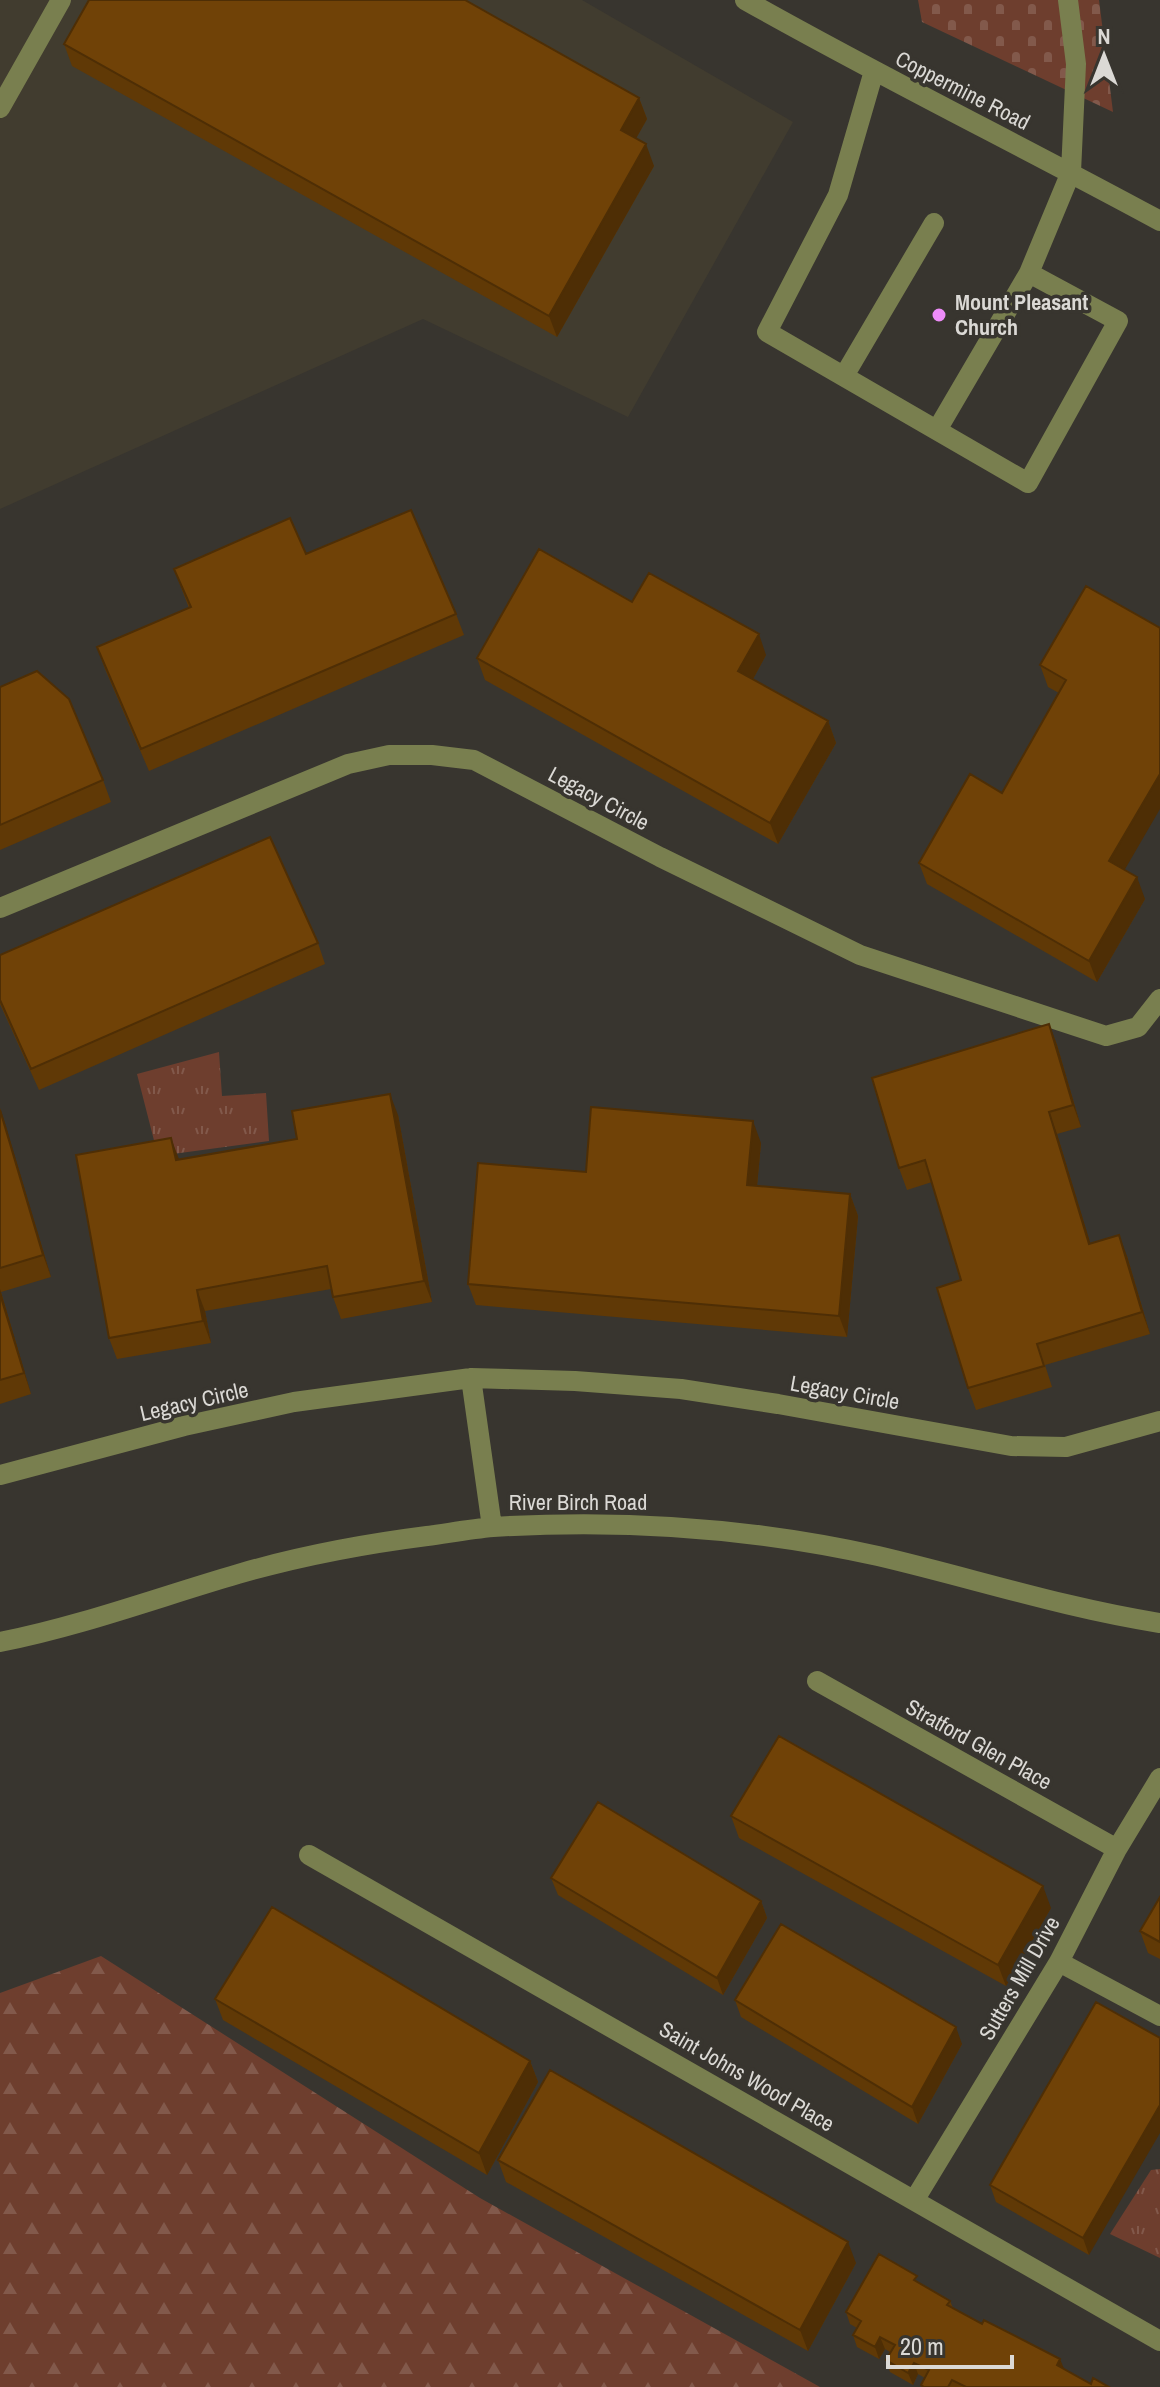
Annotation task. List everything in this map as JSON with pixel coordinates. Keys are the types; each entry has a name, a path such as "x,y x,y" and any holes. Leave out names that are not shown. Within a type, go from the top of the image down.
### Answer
{"street":[{"path":"0,108 61,0"},
{"name":"Coppermine Road","path":"745,0 1160,221"},
{"path":"937,430 1029,273 1071,172 1076,64 1068,0"},
{"path":"874,71 838,195 767,332 1028,483 1118,321 1029,273"},
{"path":"844,376 934,223"},
{"name":"Legacy Circle","path":"0,908 348,764 389,755 432,755 474,760 660,857 860,955 1106,1036 1138,1027 1160,999"},
{"path":"471,1378 492,1527"},
{"name":"Legacy Circle","path":"0,1475 184,1426 294,1402 471,1378 575,1381 681,1389 1011,1446 1066,1447 1160,1421"},
{"name":"River Birch Road","path":"0,1642 39,1634 242,1572 360,1544 492,1527 660,1526 753,1535 876,1556 1111,1615 1160,1623"},
{"name":"Stratford Glen Place","path":"817,1681 1117,1849"},
{"name":"Sutters Mill Drive","path":"915,2199 1059,1962 1117,1849 1160,1778"},
{"name":"Saint Johns Wood Place","path":"309,1855 1160,2341"},
{"path":"1059,1962 1160,2016"}],"shaded area":[{"path":"0,0 582,0 793,122 628,417 423,319 0,509"}],"green space":[{"path":"918,0 1099,0 1113,112 922,22"},
{"path":"219,1052 222,1096 266,1093 269,1141 158,1156 137,1074"},
{"path":"101,1956 480,2198 820,2387 0,2387 0,1993"},
{"path":"1160,2169 1160,2258 1110,2234 1151,2170"}],"building":[{"path":"89,0 465,0 639,98 621,130 646,144 549,316 64,44"},
{"path":"411,510 456,614 141,749 97,647 191,607 174,569 290,518 306,554"},
{"path":"539,549 632,602 649,573 759,634 738,671 828,721 770,823 477,658"},
{"path":"1086,586 1160,628 1160,774 1109,861 1137,877 1089,961 919,863 970,774 1002,793 1066,680 1040,665"},
{"path":"37,671 69,699 103,780 0,825 0,687"},
{"path":"270,837 318,943 31,1069 0,1000 0,955"},
{"path":"1049,1024 1073,1105 1049,1112 1089,1244 1119,1235 1142,1312 1037,1344 1044,1366 968,1388 937,1288 961,1280 925,1160 899,1168 872,1078"},
{"path":"390,1094 424,1281 333,1297 327,1266 197,1290 203,1321 109,1338 76,1155 171,1138 176,1160 297,1139 292,1111"},
{"path":"591,1107 753,1121 747,1185 850,1194 839,1316 468,1284 478,1163 586,1172"},
{"path":"0,1110 43,1255 0,1268"},
{"path":"0,1294 24,1373 0,1380"},
{"path":"779,1736 1043,1886 998,1965 731,1816"},
{"path":"598,1802 761,1901 717,1978 551,1878"},
{"path":"1160,1897 1160,1942 1140,1931"},
{"path":"272,1907 530,2061 479,2153 215,1999"},
{"path":"781,1924 956,2027 912,2107 735,2000"},
{"path":"1096,2002 1160,2038 1160,2105 1083,2238 990,2185"},
{"path":"550,2070 848,2242 800,2330 498,2160"},
{"path":"879,2254 917,2276 914,2280 950,2301 947,2305 982,2324 984,2320 1060,2359 1057,2365 1091,2384 1093,2378 1109,2387 966,2387 952,2380 948,2387 924,2387 921,2385 929,2370 914,2363 908,2373 886,2360 895,2345 880,2337 875,2347 853,2335 861,2321 846,2312"}],"place":[{"name":"Mount Pleasant Church","path":"939,315"}]}
